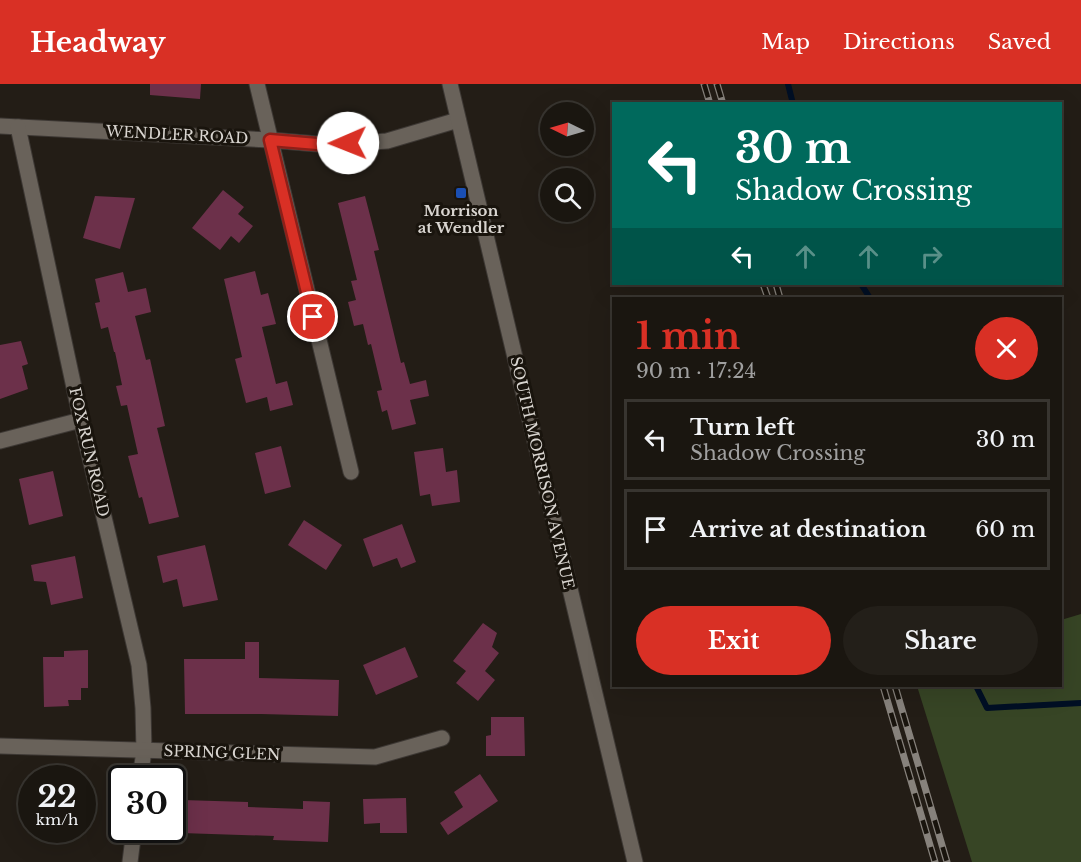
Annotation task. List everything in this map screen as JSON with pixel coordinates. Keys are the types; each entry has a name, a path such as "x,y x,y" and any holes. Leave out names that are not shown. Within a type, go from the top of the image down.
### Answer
{"street":[{"path":"256,84 351,472"},
{"name":"SOUTH MORRISON AVENUE","path":"450,84 635,862"},
{"name":"WENDLER ROAD","path":"0,126 329,145 387,141 458,120"},
{"name":"FOX RUN ROAD","path":"18,127 81,420 139,665 143,708 144,751 142,765"},
{"path":"0,441 81,420"},
{"name":"SPRING GLEN","path":"0,746 375,757 442,738"},
{"path":"130,862 132,843"}],"green space":[{"path":"1081,614 1081,862 972,862 917,687 1062,687 1062,620"}],"building":[{"path":"150,84 201,84 200,99 150,95"},
{"path":"223,190 244,207 238,214 253,226 239,243 231,236 220,250 192,228"},
{"path":"95,196 135,198 120,249 83,238"},
{"path":"365,196 379,250 374,251 401,363 404,362 410,384 426,380 429,396 410,400 416,424 392,430 387,410 382,412 377,391 382,390 371,344 368,345 363,324 354,326 348,302 356,300 351,281 357,280 338,203"},
{"path":"255,271 261,295 268,293 276,324 262,327 276,384 287,381 293,405 270,411 267,397 246,403 235,359 242,357 224,279"},
{"path":"123,272 128,292 146,288 151,312 135,316 146,360 150,359 165,426 157,428 179,517 149,524 142,497 139,498 128,456 138,454 127,405 121,406 116,386 122,385 115,352 108,327 101,329 95,303 100,302 95,279"},
{"path":"21,341 28,364 22,366 28,389 0,399 0,345"},
{"path":"281,446 291,487 265,494 255,453"},
{"path":"443,448 446,472 457,470 460,502 432,506 430,494 420,496 414,452"},
{"path":"53,471 63,516 29,525 19,479"},
{"path":"304,520 342,545 326,570 288,545"},
{"path":"402,524 416,562 401,568 397,558 373,567 363,539"},
{"path":"205,545 218,600 183,607 177,579 163,583 157,556"},
{"path":"75,556 83,598 51,605 46,582 34,581 31,565"},
{"path":"483,623 497,633 492,647 499,653 485,671 495,680 478,701 456,683 466,671 453,661"},
{"path":"245,642 259,642 259,678 339,680 338,716 185,714 184,659 245,659"},
{"path":"405,647 418,677 376,695 363,665"},
{"path":"88,650 88,688 81,688 81,700 68,700 69,706 44,707 43,657 64,657 64,651"},
{"path":"491,717 524,717 525,756 486,756 486,736 491,735"},
{"path":"480,774 498,801 448,835 440,823 463,807 454,792"},
{"path":"406,798 407,833 380,833 380,823 364,824 363,799"},
{"path":"186,800 248,802 248,807 303,809 303,801 330,802 328,842 273,840 274,836 186,833"}],"waterway":[{"path":"788,84 792,102"},
{"path":"862,285 869,297"},
{"path":"976,687 987,708 1081,703"}],"railway":[{"path":"704,84 709,102"},
{"path":"717,84 722,102"},
{"path":"763,285 768,297"},
{"path":"776,285 780,297"},
{"path":"883,687 935,862"},
{"path":"895,687 947,862"}],"place":[{"name":"Morrison at Wendler","path":"461,193"}],"route":[{"path":"313,317 270,140 329,145 348,143"}]}
